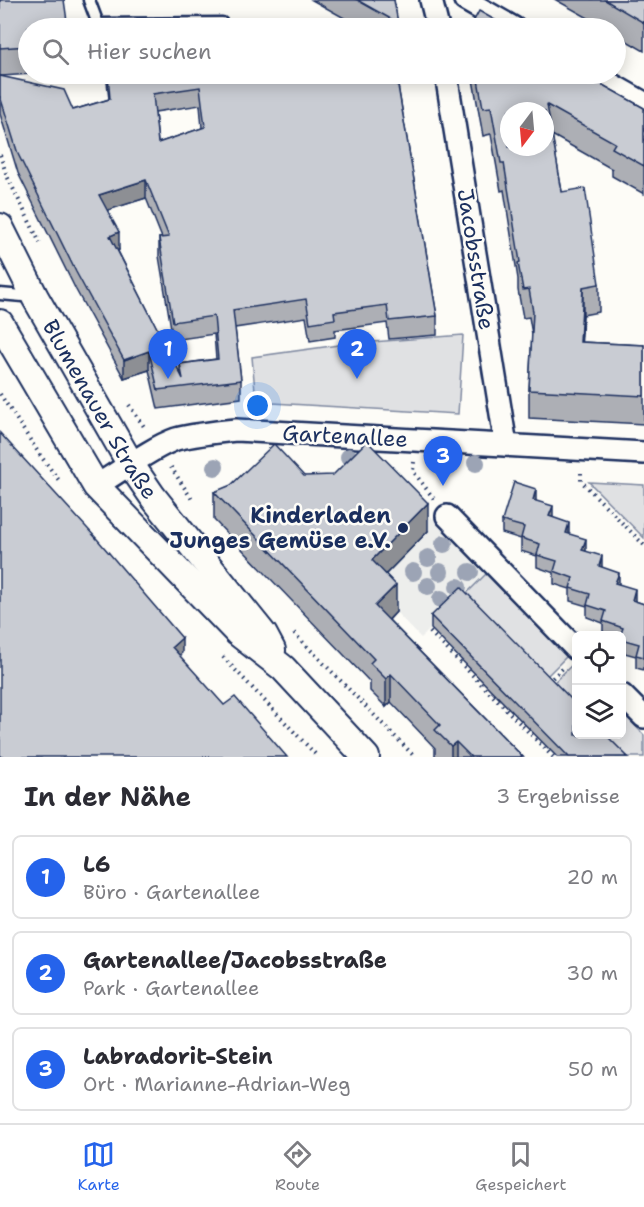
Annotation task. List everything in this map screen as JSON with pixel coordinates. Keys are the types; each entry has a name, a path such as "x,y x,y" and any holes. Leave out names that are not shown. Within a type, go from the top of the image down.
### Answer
{"street":[{"path":"432,0 436,18"},
{"path":"465,0 496,18"},
{"name":"Jacobsstraße","path":"448,84 506,445"},
{"path":"611,84 644,103"},
{"name":"Blumenauer Straße","path":"0,227 35,297 131,465 153,497 264,635 282,668"},
{"name":"Blumenauer Straße","path":"4,337 96,486 238,633 282,668 366,757"},
{"name":"Gartenallee","path":"96,486 174,440 236,430 644,453"},
{"path":"447,516 572,656"},
{"path":"626,700 644,717"}],"lane":[{"path":"89,0 96,18"},
{"path":"0,294 35,297"}],"path":[{"path":"0,155 7,176 44,250"},
{"path":"125,397 195,505"},
{"path":"415,440 413,471 447,516"},
{"path":"582,449 580,481 644,545"},
{"path":"294,632 415,757"},
{"path":"430,632 553,757"},
{"path":"545,685 572,656"},
{"path":"513,716 521,709"}],"shaded area":[{"path":"463,335 458,414 256,402 252,357 346,344"},
{"name":"Kinderladen Junges Gemüse e.V.","path":"388,472 486,574 421,638 367,582"},
{"path":"589,482 644,485 644,538"},
{"path":"486,574 567,656 542,681 461,599"},
{"path":"572,665 572,713 548,688"},
{"path":"626,716 644,735 644,757 616,757 598,739 626,739"}],"building":[{"path":"0,0 64,0 67,18 18,18 18,47 0,48"},
{"path":"357,0 394,0 397,18 389,18"},
{"path":"605,0 644,0 644,23"},
{"path":"479,11 491,18 475,18"},
{"path":"0,76 18,80 18,84 37,84 64,90 73,110 110,99 109,84 398,84 437,316 389,321 387,305 334,312 335,319 310,323 306,299 233,310 241,380 158,390 149,351 124,360 76,272 18,154 0,96","holes":["200,87 205,127 158,143 153,94","146,180 169,237 159,238 173,322 214,316 218,359 180,364 183,379 110,236 119,232 99,195"]},
{"path":"479,84 601,84 644,108 644,166 612,148 615,143 554,109 554,102 500,102 500,156 554,156 554,146 562,192 585,188 599,284 583,287 580,342 644,345 644,396 529,390 533,312 529,289 523,290 504,163 501,163 491,107 483,108"},
{"path":"0,433 97,539 182,638 172,647 224,705 235,697 287,757 0,757"},
{"path":"367,441 428,503 372,560 396,585 375,606 523,757 471,757 456,742 451,746 435,730 440,725 391,674 386,679 370,663 374,659 214,492 231,485 274,444 304,476 333,475"},
{"path":"514,482 536,489 533,500 553,506 549,516 569,523 566,533 586,539 582,550 602,556 599,566 619,573 615,583 635,589 632,600 644,604 644,657 636,655 639,644 626,640 626,631 622,631 623,628 603,621 606,611 587,605 590,594 570,588 573,578 554,571 557,561 537,555 540,544 521,538 524,527 502,521"},
{"path":"461,587 572,700 572,739 610,739 628,757 569,757 431,616"}],"place":[{"name":"L6","path":"168,379"},
{"name":"Gartenallee/Jacobsstraße","path":"357,379"},
{"name":"Labradorit-Stein","path":"443,486"},
{"name":"Kinderladen Junges Gemüse e.V.","path":"403,528"}]}
